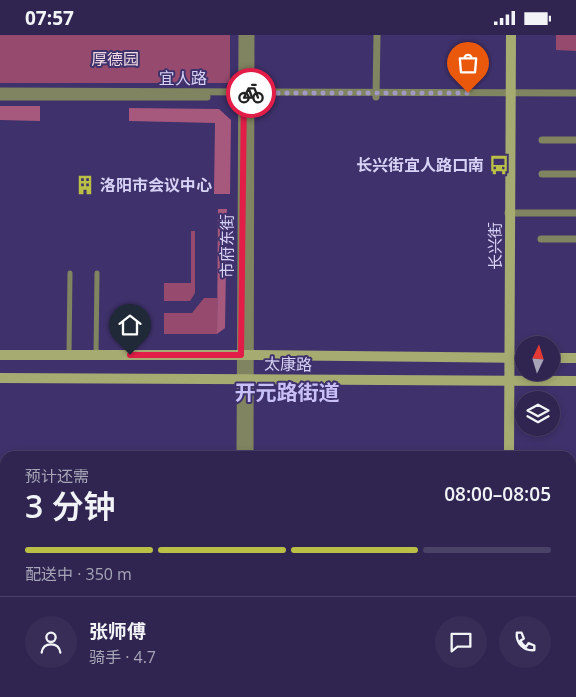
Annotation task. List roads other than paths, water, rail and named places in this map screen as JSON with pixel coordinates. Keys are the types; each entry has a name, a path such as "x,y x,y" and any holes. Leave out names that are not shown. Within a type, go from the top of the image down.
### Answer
{"main road":[{"name":"长兴街","path":"503,451 507,358 509,213 504,35"},
{"name":"长兴街","path":"507,358 507,95 511,35"},
{"name":"太康路","path":"0,355 515,358"},
{"path":"560,358 576,358"},
{"name":"太康路","path":"0,377 576,381"},
{"name":"长兴街","path":"506,381 509,451"}],"street":[{"name":"市府东街","path":"243,35 247,95"},
{"name":"市府东街","path":"241,451 246,355 247,95 250,35"},
{"path":"376,95 377,35"},
{"name":"宜人路","path":"0,91 247,95"},
{"name":"宜人路","path":"0,97 507,95 576,93"},
{"name":"宜人路","path":"507,95 576,97"},
{"path":"542,139 576,140"},
{"path":"542,174 576,174"},
{"path":"509,213 576,213"},
{"path":"540,239 576,239"},
{"path":"69,355 70,273"},
{"path":"96,355 97,273"},
{"name":"市府东街","path":"245,378 249,451"}],"place":[{"name":"长兴街宜人路口南","path":"499,165"},
{"name":"洛阳市会议中心","path":"85,185"}],"district":[{"name":"开元路街道","path":"287,392"}],"park label":[{"name":"厚德园","path":"115,59"}]}
